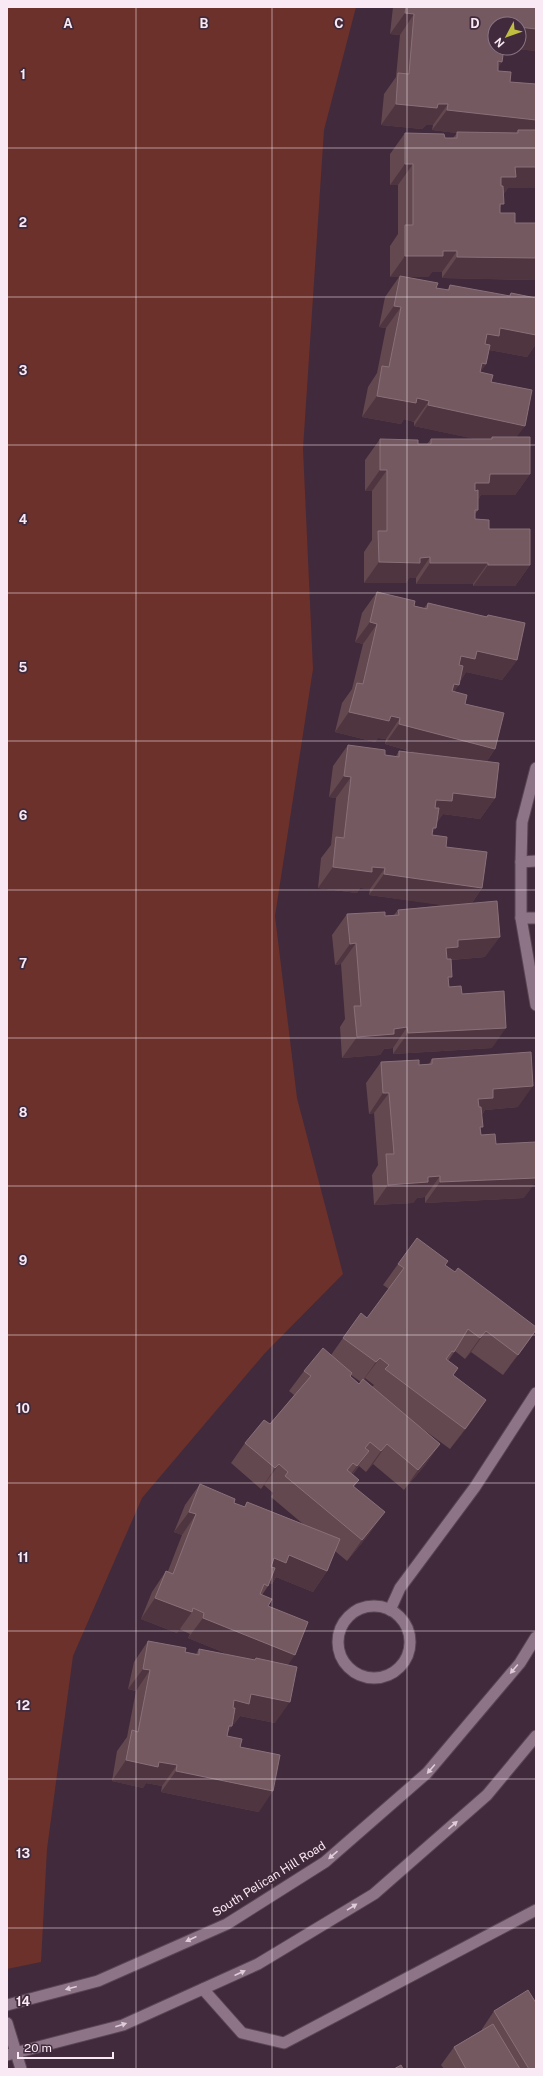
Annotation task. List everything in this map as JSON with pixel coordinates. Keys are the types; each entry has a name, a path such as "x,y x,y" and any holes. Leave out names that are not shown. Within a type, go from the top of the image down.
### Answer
{"street":[{"path":"536,768 522,822 521,862 521,918 536,1005"},
{"path":"521,862 536,861"},
{"path":"521,918 536,918"},
{"path":"390,1610 400,1588 475,1487 536,1394"},
{"path":"368,1606 390,1610 400,1616 409,1632 409,1649 402,1665 388,1675 371,1678 354,1672 342,1659 338,1643 341,1626 352,1612 368,1606"},
{"name":"South Pelican Hill Road","path":"7,2005 98,1981 227,1924 325,1862 427,1773 520,1663 536,1637"},
{"path":"12,2054 123,2025 258,1964 374,1894 486,1795 536,1736"},
{"path":"203,1989 242,2033 284,2043 536,1910"},
{"path":"7,2023 12,2054 21,2069"}],"shaded area":[{"path":"7,7 356,7 324,130 303,449 313,669 275,916 297,1098 343,1274 265,1353 142,1498 73,1656 47,1849 41,1962 7,1969"}],"building":[{"path":"406,7 536,7 536,29 527,28 527,16 487,16 487,56 503,56 502,62 498,61 498,71 511,72 510,82 536,84 536,120 447,110 448,104 438,104 437,108 396,104 398,73 409,74 414,14 405,13"},
{"path":"518,130 536,130 536,167 515,167 516,177 501,177 504,204 500,204 500,213 515,213 515,223 536,223 536,258 457,257 457,251 443,251 443,256 405,256 405,225 413,225 413,164 405,164 405,133 444,134 445,138 457,138 457,132 518,133"},
{"path":"400,276 438,283 436,288 449,290 450,285 510,296 511,293 536,298 536,335 500,328 499,336 487,334 485,344 490,345 486,364 482,363 480,372 493,375 491,382 532,390 525,426 428,405 429,401 417,398 416,403 377,396 382,366 389,367 401,307 394,306"},
{"path":"492,437 530,437 530,474 490,474 489,483 475,483 475,491 478,490 478,510 475,510 475,519 489,520 489,529 530,529 530,565 430,563 430,557 420,558 420,563 379,562 378,531 387,531 387,470 380,470 380,439 418,440 418,444 431,444 431,439 492,439"},
{"path":"377,592 415,601 414,606 427,609 428,603 487,617 488,615 525,623 517,660 477,651 475,659 461,656 459,665 463,666 459,685 454,684 452,691 467,695 465,704 504,713 495,749 399,724 400,718 391,716 389,721 349,712 357,683 363,684 377,624 370,622"},
{"path":"348,745 385,750 385,755 399,757 399,751 499,763 495,798 453,793 452,801 436,800 435,808 439,808 436,828 433,828 432,835 447,837 446,847 487,852 482,888 384,874 385,868 372,867 372,872 333,867 336,837 344,838 351,777 344,776"},
{"path":"497,901 500,937 458,940 458,947 446,948 447,959 451,959 452,977 448,977 449,987 461,986 462,994 504,991 506,1028 408,1033 407,1027 394,1029 394,1034 357,1037 354,1006 361,1006 356,943 350,944 347,914 385,912 385,916 399,915 398,910"},
{"path":"531,1052 533,1086 493,1089 493,1098 478,1099 479,1107 481,1107 483,1127 480,1127 481,1135 495,1134 496,1144 536,1142 536,1178 440,1182 440,1176 428,1177 428,1182 388,1185 386,1154 394,1154 389,1093 383,1093 381,1062 419,1060 419,1065 432,1064 432,1059"},
{"path":"417,1238 448,1261 445,1265 455,1272 458,1268 536,1327 536,1330 518,1355 486,1331 480,1338 468,1329 454,1352 452,1351 446,1359 458,1368 453,1375 486,1400 465,1429 385,1369 389,1365 380,1358 376,1362 343,1338 361,1313 367,1318 404,1268 398,1264"},
{"path":"323,1348 352,1373 350,1376 359,1384 363,1379 440,1444 418,1470 387,1444 381,1451 370,1442 365,1448 369,1451 357,1466 353,1463 347,1470 359,1480 353,1486 385,1512 362,1540 285,1476 288,1472 279,1464 275,1468 245,1443 264,1420 270,1424 311,1376 304,1371"},
{"path":"200,1484 235,1499 234,1503 245,1507 247,1502 340,1539 327,1571 289,1555 286,1563 274,1558 271,1567 275,1568 268,1586 264,1584 260,1594 272,1599 268,1606 308,1622 295,1655 203,1618 204,1613 193,1608 192,1612 155,1598 166,1571 173,1574 196,1514 189,1512"},
{"path":"148,1641 186,1648 185,1652 199,1655 199,1649 255,1660 256,1658 297,1667 290,1702 251,1694 249,1704 234,1700 233,1708 235,1708 232,1726 229,1726 227,1736 242,1739 240,1747 280,1755 273,1791 176,1771 177,1765 159,1762 158,1767 126,1760 132,1730 138,1732 150,1670 143,1669"},
{"path":"528,1990 536,2003 536,2069 529,2069 494,2011"},
{"path":"493,2024 520,2069 466,2069 454,2047"},
{"path":"401,2065 403,2069 394,2069"}]}
